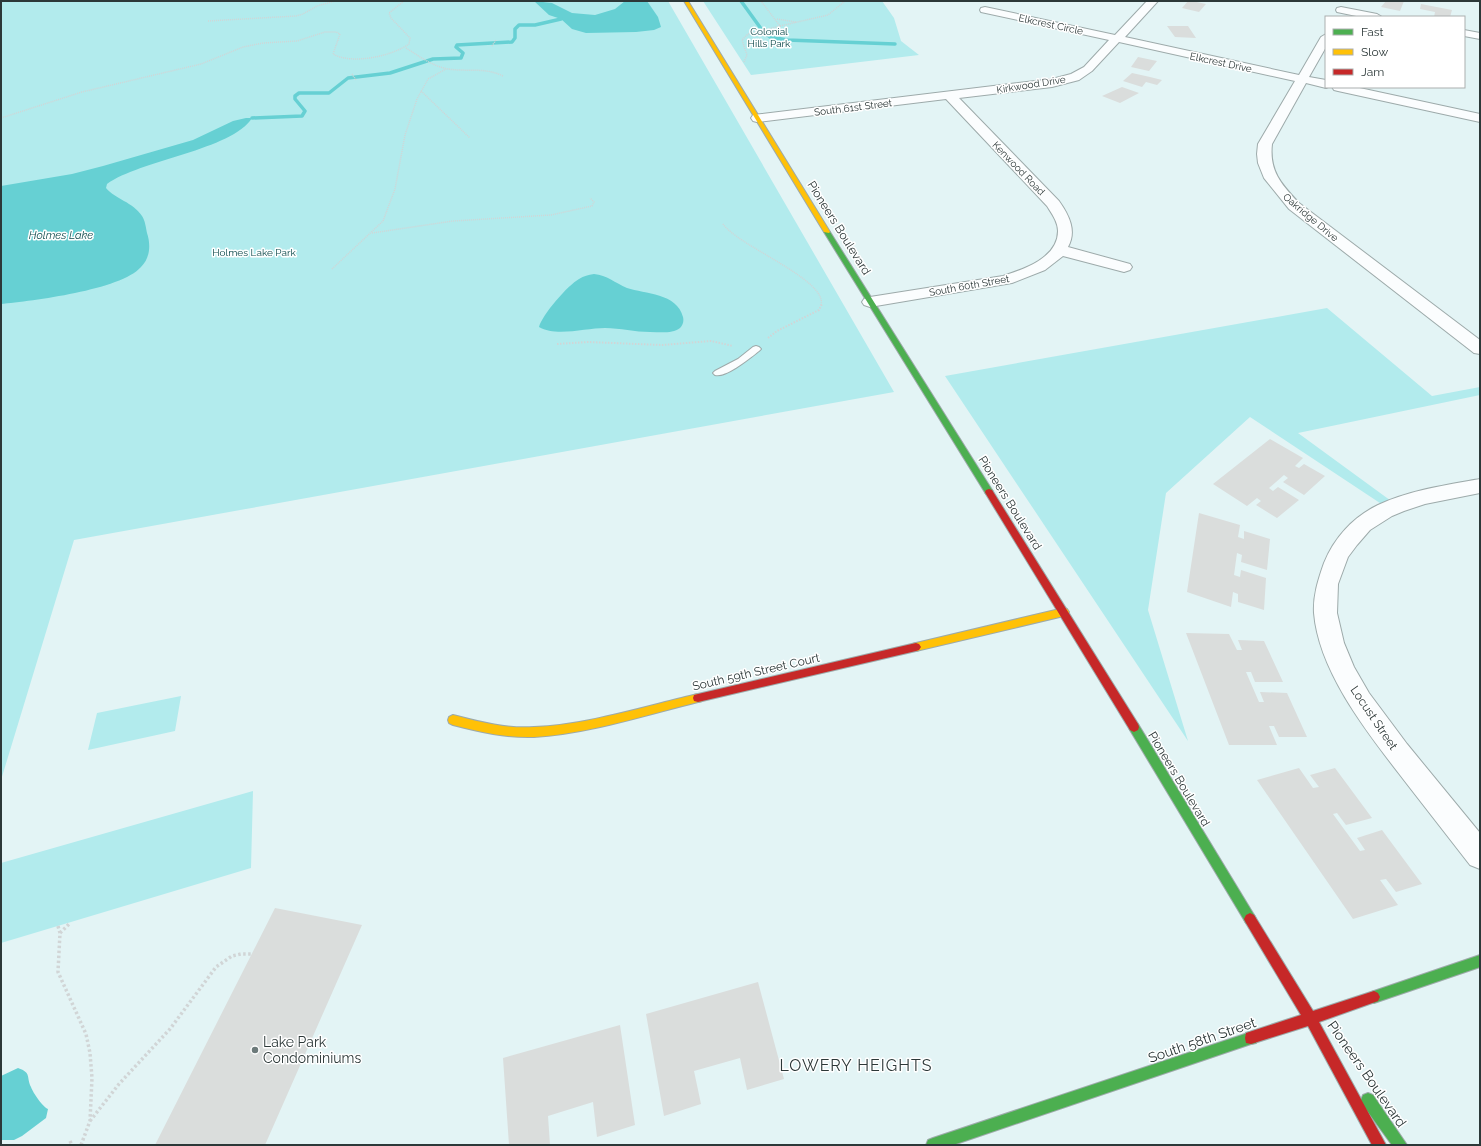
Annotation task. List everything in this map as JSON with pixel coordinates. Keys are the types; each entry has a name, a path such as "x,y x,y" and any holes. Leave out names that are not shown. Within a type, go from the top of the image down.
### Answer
{"main road":[{"name":"Pioneers Boulevard","path":"686,1 870,302 1064,612 1311,1019 1379,1145"},
{"name":"South 59th Street Court","path":"453,720 475,728 527,734 569,728 1064,612"},
{"name":"South 58th Street","path":"934,1145 1480,961"},
{"name":"Pioneers Boulevard","path":"1311,1019 1356,1082"},
{"name":"Pioneers Boulevard","path":"1364,1095 1400,1145"}],"street":[{"name":"Kirkwood Drive","path":"950,96 1067,80 1088,68 1153,1"},
{"path":"1347,1 1339,14 1364,16"},
{"name":"Elkcrest Circle","path":"985,10 1116,39"},
{"path":"1465,33 1480,36"},
{"name":"Elkcrest Drive","path":"1116,39 1325,84"},
{"name":"Oakridge Drive","path":"1325,39 1265,144 1263,154 1265,167 1272,181 1294,206 1480,349"},
{"path":"1343,88 1480,118"},
{"name":"South 61st Street","path":"757,118 950,96"},
{"name":"Kenwood Road","path":"950,96 1054,204 1062,217 1065,228 1064,238 1060,250"},
{"path":"1060,250 1124,267"},
{"name":"South 60th Street","path":"870,302 1006,280 1024,275 1042,266 1053,258 1060,250"},
{"name":"Locust Street","path":"1480,486 1403,504 1380,513 1363,524 1353,534 1334,561 1326,586 1325,601 1326,619 1337,655 1358,697 1394,747 1480,855"}],"lane":[{"path":"718,372 741,361 756,349"}],"path":[{"path":"208,21 296,16 303,14 317,6 335,1"},
{"path":"1,118 56,100 113,84 201,64 244,47 263,43 297,41 325,32 336,32 340,34 333,54 338,58 380,56 400,51 406,48 409,44 410,38 389,15 393,8 404,1"},
{"path":"761,1 780,26"},
{"path":"743,65 747,55 742,40 748,34 828,15 844,1"},
{"path":"776,19 800,22"},
{"path":"492,46 496,40"},
{"path":"406,48 446,69 486,70 504,76"},
{"path":"332,269 383,221 391,202 399,175 405,135 420,92 428,79 446,69"},
{"path":"352,74 356,80"},
{"path":"420,92 470,138"},
{"path":"371,233 432,224 570,212 592,206 594,202 590,198"},
{"path":"557,344 600,342 662,345 711,342 745,349 756,349 777,331 819,310 822,305 823,298 810,283 738,238 727,230 723,224"},
{"path":"60,933 70,923"},
{"path":"58,926 60,933 58,972 86,1034 90,1053 92,1078 90,1121"},
{"path":"81,1145 90,1121 119,1084 170,1029 216,967 225,958 233,954 251,954"}],"green space":[{"name":"Holmes Lake Park","path":"1,1 668,1 894,392 74,540 1,780"},
{"name":"Colonial Hills Park","path":"703,1 882,1 894,18 901,41 919,55 751,75"},
{"path":"1327,308 1432,396 1480,387 1480,395 1298,433 1398,506 1389,509 1250,417 1166,493 1148,610 1188,741 945,376"},
{"path":"181,696 175,731 88,750 97,713"},
{"path":"253,791 251,868 1,943 1,863"}],"water":[{"path":"534,1 552,3 572,13 595,15 615,9 625,1 647,1 658,17 661,27 654,30 636,32 586,33 572,29 561,19 549,15"},
{"name":"Holmes Lake","path":"252,118 241,129 226,138 206,147 141,168 107,184 106,188 110,192 138,211 145,224 149,242 148,255 141,267 131,275 115,282 75,293 1,304 1,186 72,174 103,166 193,140 233,121"},
{"path":"594,274 607,278 627,288 660,296 674,303 680,309 683,318 682,326 677,330 670,332 644,332 597,328 562,332 546,330 539,327 550,308 574,282"},
{"path":"18,1068 27,1074 34,1093 41,1103 48,1109 46,1118 22,1136 14,1140 1,1140 1,1076"}],"building":[{"path":"1188,1 1206,4 1199,12 1182,8"},
{"path":"1386,1 1404,1 1400,11 1381,7"},
{"path":"1421,4 1452,10 1450,16 1434,16 1435,12 1420,9"},
{"path":"1167,26 1188,26 1196,38 1175,37"},
{"path":"1138,57 1157,61 1149,71 1131,67"},
{"path":"1132,73 1162,80 1157,85 1146,82 1142,87 1123,81"},
{"path":"1122,87 1139,93 1120,103 1102,96"},
{"path":"1270,439 1303,458 1295,466 1299,468 1304,464 1325,476 1304,495 1283,482 1288,478 1284,475 1269,488 1273,491 1278,487 1299,500 1277,518 1256,505 1261,501 1257,498 1247,506 1213,484"},
{"path":"1199,513 1240,525 1238,537 1244,539 1244,531 1270,539 1267,570 1241,562 1242,555 1237,553 1234,575 1240,577 1241,570 1266,578 1264,610 1238,602 1238,594 1233,592 1231,607 1187,592"},
{"path":"1186,633 1229,634 1237,650 1242,650 1238,640 1264,641 1283,682 1255,682 1251,672 1246,672 1259,702 1264,702 1260,692 1287,693 1307,737 1279,737 1274,726 1269,726 1277,745 1229,745"},
{"path":"1299,768 1313,788 1319,787 1310,775 1335,768 1372,818 1346,825 1337,813 1333,814 1360,851 1365,850 1357,838 1382,830 1422,884 1396,892 1386,879 1380,880 1398,905 1353,919 1257,780"},
{"name":"Lake Park Condominiums","path":"275,908 362,925 265,1145 155,1145"},
{"path":"758,982 784,1079 747,1090 740,1058 694,1071 701,1104 664,1116 646,1014"},
{"path":"620,1025 635,1125 597,1137 593,1102 548,1116 550,1145 509,1145 503,1058"}],"waterway":[{"path":"741,1 762,30"},
{"path":"252,118 302,116 305,111 295,99 295,96 299,93 329,93 348,78 390,73 433,59 461,58 463,53 456,47 457,45 512,42 515,38 515,29 519,25 535,25 561,19"},
{"path":"764,32 770,37 787,40 895,44"}],"traffic: fast":[{"path":"827,232 989,492"},
{"path":"1134,727 1250,919"},
{"path":"1374,997 1480,961"},
{"path":"933,1145 1251,1038"},
{"path":"1368,1100 1400,1145"}],"traffic: slow":[{"path":"686,1 827,232"},
{"path":"916,647 1064,612"},
{"path":"453,720 488,729 534,732 585,725 698,698"}],"traffic: jam":[{"path":"989,492 1134,727"},
{"path":"698,698 916,647"},
{"path":"1250,919 1311,1019 1379,1145"},
{"path":"1251,1038 1374,997"}],"place":[{"name":"Lake Park Condominiums","path":"255,1050"}],"district":[{"name":"LOWERY HEIGHTS","path":"856,1065"}]}
